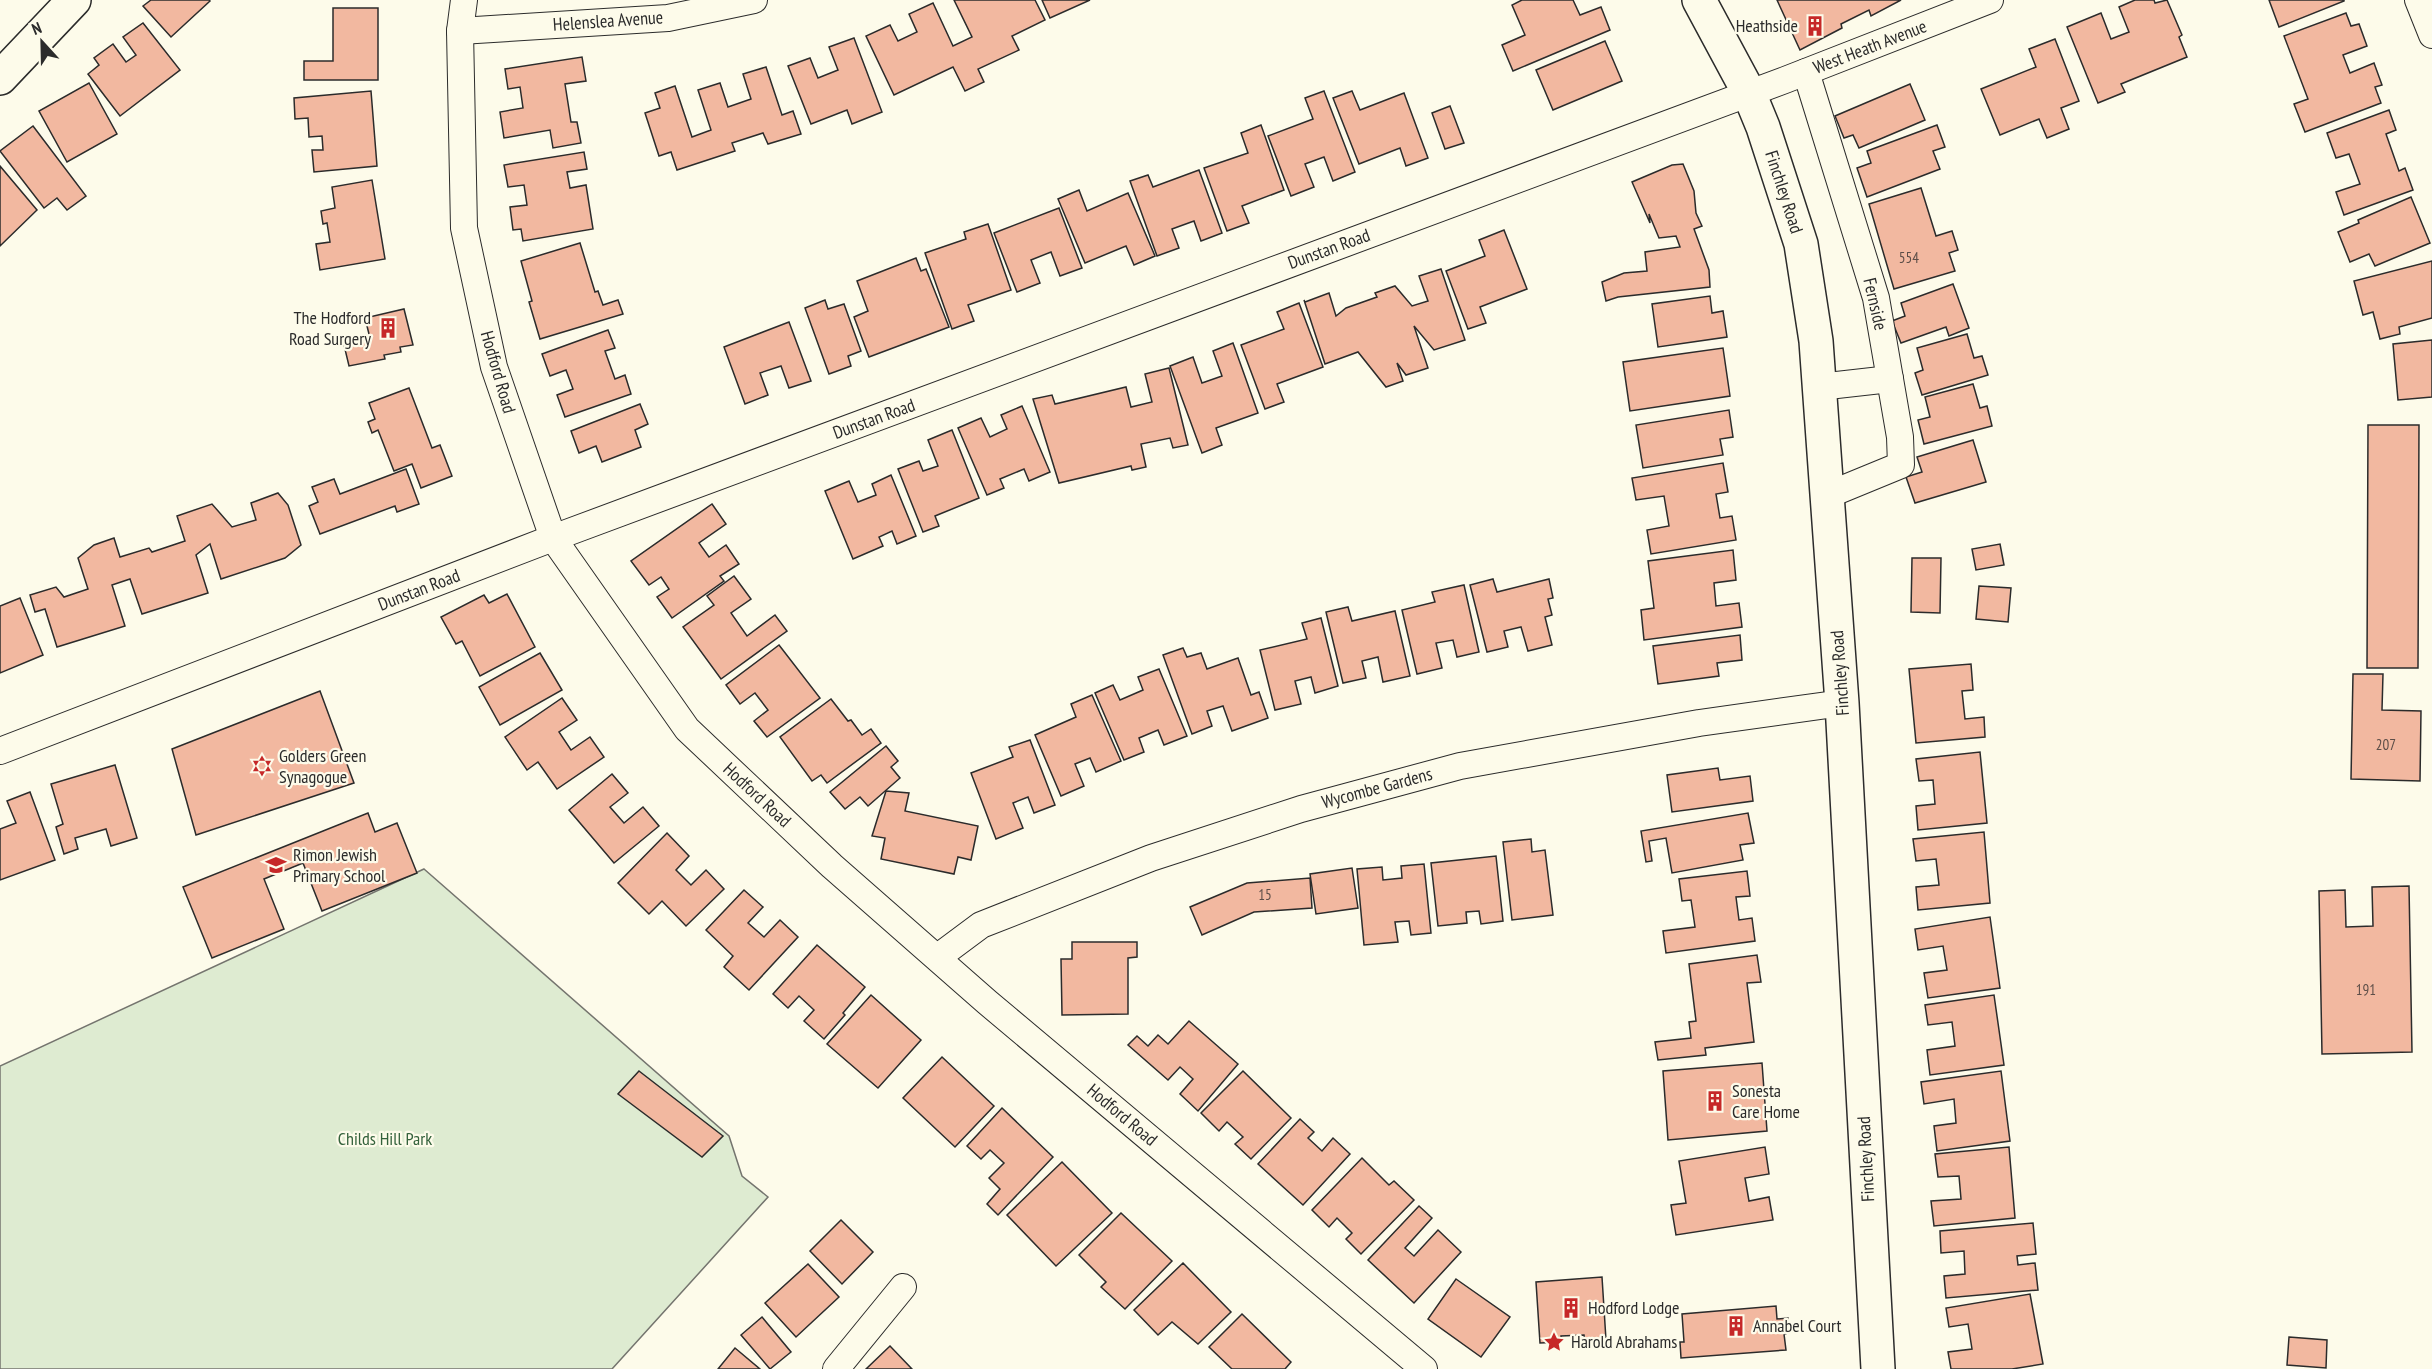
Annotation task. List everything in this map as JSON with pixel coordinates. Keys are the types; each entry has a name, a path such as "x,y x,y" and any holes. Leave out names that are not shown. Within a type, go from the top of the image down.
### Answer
{"main road":[{"name":"Finchley Road","path":"1699,0 1749,93 1801,244 1808,280 1828,495 1842,703 1878,1369"},
{"path":"0,78 64,3"}],"street":[{"name":"Hodford Road","path":"464,0 460,31 464,228 494,367 553,538 687,729 832,866 987,1002 1424,1369"},
{"name":"Helenslea Avenue","path":"460,31 668,18 754,0"},
{"name":"West Heath Avenue","path":"1749,93 1990,0"},
{"path":"2418,0 2432,35"},
{"name":"Fernside","path":"1806,72 1876,298 1900,437 1900,465 1828,495"},
{"name":"Dunstan Road","path":"0,751 553,538 1749,93"},
{"path":"1819,387 1890,379"},
{"name":"Wycombe Gardens","path":"938,957 981,925 1151,858 1300,809 1460,766 1699,723 1842,703"},
{"path":"836,1369 903,1287"}],"green space":[{"name":"Childs Hill Park","path":"424,869 729,1136 742,1176 768,1197 612,1369 0,1369 0,1066"}],"building":[{"path":"151,0 210,1 171,37 143,6"},
{"path":"954,0 1035,0 1045,20 1012,36 1019,50 978,69 984,82 965,91 953,67 894,95 866,36 890,25 898,41 917,32 909,14 933,3 953,46 972,37"},
{"path":"1042,0 1090,0 1050,18"},
{"path":"1522,0 1573,0 1580,15 1601,7 1610,30 1513,71 1502,45 1525,35 1512,5"},
{"name":"Heathside","path":"1777,0 1901,0 1871,16 1869,10 1841,24 1842,28 1800,50"},
{"path":"2135,0 2154,0 2155,3 2167,0 2182,35 2179,37 2187,57 2121,84 2125,92 2098,103 2067,27 2101,13 2111,39 2129,32 2119,7"},
{"path":"2269,0 2344,0 2344,1 2279,27"},
{"path":"333,8 378,8 378,80 304,80 304,61 333,61"},
{"path":"2346,13 2351,26 2359,24 2367,46 2343,55 2350,73 2374,63 2382,85 2375,87 2381,103 2305,132 2294,104 2308,99 2284,36"},
{"path":"143,23 180,70 120,116 88,74 99,65 94,58 113,44 126,62 136,55 123,37"},
{"path":"854,38 882,112 852,124 847,110 811,124 788,66 810,58 818,78 838,70 829,47"},
{"path":"2055,39 2079,101 2061,108 2069,129 2047,138 2039,119 2000,135 1981,89 2036,67 2029,49"},
{"path":"1605,41 1622,81 1553,110 1536,70"},
{"path":"582,57 586,81 565,84 571,122 577,122 581,143 553,148 550,130 504,138 500,112 523,108 520,87 508,89 505,69"},
{"path":"766,67 782,115 793,111 801,134 768,144 763,133 732,143 735,151 677,170 671,152 659,156 645,113 660,108 655,93 675,86 692,137 711,130 698,90 720,83 728,107 751,99 743,74"},
{"path":"89,83 117,134 67,162 39,111"},
{"path":"1910,84 1925,120 1859,148 1853,135 1844,138 1835,116"},
{"path":"371,91 377,166 314,172 312,150 323,150 322,136 309,137 308,118 295,119 294,98"},
{"path":"1324,91 1355,172 1333,181 1324,157 1305,164 1314,187 1291,196 1268,136 1313,119 1305,98"},
{"path":"1352,91 1360,110 1404,93 1428,158 1406,166 1400,148 1359,164 1333,98"},
{"path":"1450,106 1464,143 1445,149 1432,113"},
{"path":"2389,110 2396,130 2386,134 2399,171 2405,168 2413,190 2344,215 2336,192 2360,184 2349,154 2336,158 2327,133"},
{"path":"1261,125 1284,190 1242,206 1249,223 1227,231 1204,168 1248,153 1241,133"},
{"path":"1937,125 1945,147 1933,151 1940,169 1867,197 1857,168 1871,163 1867,151"},
{"path":"33,126 86,196 67,210 57,198 44,208 0,151"},
{"path":"584,152 587,169 567,172 570,188 586,185 593,229 523,241 521,229 513,230 510,207 527,205 524,185 508,187 504,165"},
{"path":"1683,164 1694,191 1696,213 1702,226 1694,229 1709,270 1710,287 1618,297 1606,301 1602,282 1624,273 1647,271 1645,252 1680,247 1676,236 1659,238 1632,182 1672,165"},
{"path":"0,166 37,210 0,246"},
{"path":"1199,170 1222,233 1201,241 1194,221 1172,229 1179,248 1157,256 1130,181 1148,175 1153,187"},
{"path":"372,180 385,259 320,270 316,244 330,242 327,223 323,224 321,211 335,208 332,187"},
{"path":"1921,188 1936,236 1952,231 1958,250 1949,253 1955,271 1894,289 1869,204"},
{"path":"1079,190 1087,211 1128,193 1155,256 1134,265 1126,246 1085,263 1058,199"},
{"path":"2411,197 2430,243 2375,266 2369,254 2350,262 2338,232 2359,223 2358,220"},
{"path":"1059,208 1082,268 1060,276 1051,252 1031,260 1040,283 1017,292 994,233"},
{"path":"988,224 1011,290 968,305 974,321 952,329 925,253 966,239 964,232"},
{"path":"1504,230 1527,289 1480,307 1486,323 1468,329 1446,271 1485,256 1479,240"},
{"path":"580,243 595,292 598,291 603,305 618,300 623,314 540,339 529,302 532,301 521,261"},
{"path":"916,258 921,271 926,269 949,327 869,357 854,317 868,311 857,281"},
{"path":"2432,261 2432,318 2399,327 2400,334 2380,339 2373,312 2363,315 2354,281"},
{"path":"1441,269 1465,340 1434,350 1414,326 1428,368 1406,375 1397,363 1403,381 1386,387 1358,352 1325,364 1304,300 1305,302 1329,293 1336,316 1346,308 1377,297 1375,293 1395,286 1412,306 1428,301 1419,276"},
{"path":"1953,284 1969,328 1949,336 1946,327 1901,343 1892,321 1905,316 1901,303"},
{"path":"1710,296 1712,313 1723,311 1727,337 1658,347 1652,304"},
{"path":"825,300 828,309 844,304 861,351 848,356 851,366 829,374 805,308"},
{"path":"1299,303 1323,367 1277,384 1284,402 1265,409 1241,345 1284,329 1277,312"},
{"name":"The Hodford Road Surgery","path":"404,309 413,345 400,347 401,352 384,355 385,359 349,366 344,345 370,338 365,318"},
{"path":"789,322 811,381 789,388 781,366 760,373 768,395 745,404 724,347"},
{"path":"608,330 615,348 605,351 615,379 625,375 631,394 565,417 557,395 573,389 566,370 550,376 542,354"},
{"path":"1967,334 1974,358 1982,356 1988,375 1922,395 1915,373 1923,370 1917,348"},
{"path":"2432,340 2432,397 2398,400 2393,344"},
{"path":"1233,343 1258,413 1216,428 1222,445 1202,453 1170,366 1193,357 1202,383 1222,376 1213,351"},
{"path":"1723,348 1730,396 1630,411 1623,362"},
{"path":"1169,368 1188,445 1173,448 1170,438 1141,444 1146,467 1132,470 1131,466 1059,483 1033,399 1052,395 1055,404 1126,387 1131,407 1152,402 1145,374"},
{"path":"1973,384 1980,408 1987,406 1992,426 1924,444 1918,420 1930,417 1925,397"},
{"path":"409,388 432,448 440,445 452,476 421,488 412,464 394,471 378,430 372,433 368,422 375,419 369,403"},
{"path":"640,404 648,424 635,430 641,447 602,462 596,446 579,453 571,431"},
{"path":"1022,406 1050,472 1029,481 1024,469 1000,479 1004,488 987,495 958,428 981,418 990,437 1007,429 1001,415"},
{"path":"1729,410 1733,437 1720,439 1723,455 1643,468 1636,425"},
{"path":"2368,425 2419,425 2418,668 2367,668"},
{"path":"952,430 979,498 935,516 939,526 923,532 898,469 919,461 923,471 938,466 928,440"},
{"path":"1973,440 1986,482 1915,503 1906,477 1922,472 1917,457"},
{"path":"1723,463 1728,492 1716,494 1720,518 1732,516 1736,540 1651,554 1647,530 1669,526 1664,496 1636,500 1632,478"},
{"path":"406,469 419,504 397,512 395,506 320,534 309,506 318,502 312,487 334,479 340,494"},
{"path":"891,475 916,536 897,544 892,531 879,537 883,546 853,559 825,491 849,481 858,502 876,495 872,484"},
{"path":"278,493 288,505 301,545 285,558 221,579 210,544 196,555 208,593 142,614 130,579 112,585 125,626 57,647 45,609 35,612 30,595 56,587 64,597 88,589 78,558 94,545 114,538 120,557 149,548 152,552 185,541 177,516 212,504 232,527 256,520 251,503"},
{"path":"712,504 726,524 699,543 709,557 726,545 739,564 720,576 724,581 672,618 657,597 669,589 661,577 649,585 631,561"},
{"path":"2000,544 2004,565 1976,570 1972,549"},
{"path":"1733,550 1736,580 1714,583 1716,606 1739,603 1742,627 1644,640 1641,610 1654,608 1648,561"},
{"path":"1912,558 1941,558 1940,613 1911,612"},
{"path":"734,576 751,599 731,613 747,636 775,615 787,631 721,679 683,627 714,605 707,596"},
{"path":"1493,579 1497,592 1549,579 1553,598 1548,599 1552,615 1545,617 1552,645 1528,651 1521,627 1504,631 1508,647 1487,652 1470,585"},
{"path":"1464,585 1479,652 1457,657 1453,640 1436,643 1442,668 1417,674 1402,610 1435,602 1432,592"},
{"path":"1979,586 2011,588 2008,622 1976,619"},
{"path":"507,594 535,647 480,676 462,641 456,644 441,617 484,595 489,603"},
{"path":"20,598 43,655 0,673 0,606"},
{"path":"1348,607 1352,621 1395,611 1410,676 1383,682 1378,657 1362,661 1366,678 1343,683 1326,612"},
{"path":"1321,618 1338,686 1315,693 1311,677 1295,681 1301,704 1275,710 1260,650 1307,639 1302,623"},
{"path":"1740,635 1742,660 1717,663 1719,676 1658,684 1653,646"},
{"path":"779,645 820,698 767,737 754,721 768,710 755,693 740,704 726,685"},
{"path":"1183,648 1187,657 1201,653 1207,669 1238,658 1251,695 1259,692 1268,718 1232,731 1223,706 1207,711 1212,726 1192,734 1163,655"},
{"path":"540,653 562,690 500,725 479,687"},
{"path":"1971,664 1973,690 1962,691 1965,719 1984,717 1985,737 1916,743 1909,669"},
{"path":"1159,669 1187,736 1164,745 1158,730 1139,738 1144,752 1124,760 1095,693 1113,685 1120,700 1143,690 1138,677"},
{"path":"2353,674 2383,674 2382,710 2421,711 2420,781 2351,779"},
{"name":"Golders Green Synagogue","path":"320,691 354,783 196,835 172,749"},
{"path":"1092,695 1121,761 1096,772 1090,758 1075,764 1084,786 1061,796 1035,735 1076,717 1071,704"},
{"path":"562,698 577,720 559,732 571,750 590,737 604,757 557,789 538,762 527,770 505,737"},
{"path":"831,699 862,735 871,729 881,743 827,783 821,775 812,781 780,737"},
{"path":"1030,740 1055,805 1034,813 1028,797 1013,803 1023,828 996,839 971,773 1013,757 1009,747"},
{"path":"886,746 898,761 891,767 900,778 868,806 860,797 845,809 830,792"},
{"path":"1980,752 1987,823 1918,830 1916,806 1935,804 1933,780 1919,781 1916,759"},
{"path":"115,765 137,838 111,846 106,829 75,838 78,849 64,854 56,827 63,824 51,784"},
{"path":"1718,768 1720,780 1750,776 1753,801 1672,812 1667,775"},
{"path":"612,774 628,793 610,807 624,823 643,807 659,826 614,863 569,810"},
{"path":"886,791 909,793 905,811 978,826 971,860 958,857 954,874 881,859 885,838 872,836"},
{"path":"30,792 55,860 0,880 0,829 16,823 7,801"},
{"path":"368,813 375,832 397,823 417,873 322,911 303,863 264,879 284,929 212,958 183,887"},
{"path":"1748,813 1754,843 1740,845 1743,860 1672,873 1666,838 1649,841 1652,861 1646,862 1641,831"},
{"path":"1984,832 1990,903 1918,910 1916,887 1939,885 1936,859 1916,861 1913,839"},
{"path":"667,833 689,856 676,870 691,885 706,870 724,889 686,926 662,901 649,914 618,883"},
{"path":"1531,839 1532,852 1545,850 1553,915 1512,920 1503,842"},
{"path":"1496,856 1503,921 1481,924 1479,911 1466,912 1467,923 1438,926 1431,863"},
{"path":"1424,864 1431,933 1411,935 1409,921 1395,922 1398,942 1364,945 1357,869 1382,867 1383,880 1402,878 1401,866"},
{"path":"1352,868 1358,908 1316,914 1310,874"},
{"path":"1747,871 1750,896 1736,897 1739,920 1752,918 1755,941 1666,953 1663,931 1695,927 1691,900 1682,901 1679,879"},
{"path":"1310,878 1312,908 1254,912 1202,935 1190,907 1247,883"},
{"path":"2409,886 2412,1052 2322,1054 2319,891 2345,890 2346,927 2373,926 2372,887"},
{"path":"744,890 763,907 748,923 764,937 780,920 798,937 749,990 724,967 733,956 706,930"},
{"path":"1990,917 2000,988 1928,998 1924,973 1947,970 1943,946 1918,950 1915,929"},
{"path":"1072,942 1137,942 1137,957 1128,958 1128,1014 1062,1015 1061,959 1072,959"},
{"path":"817,945 865,987 824,1039 804,1021 814,1010 799,996 788,1008 773,994"},
{"path":"1757,955 1761,982 1747,983 1754,1042 1705,1048 1706,1055 1658,1060 1655,1042 1691,1038 1689,1022 1696,1021 1689,964"},
{"path":"871,995 921,1040 878,1088 827,1044"},
{"path":"1994,995 2004,1065 1930,1075 1927,1050 1955,1046 1952,1022 1928,1025 1925,1005"},
{"path":"1189,1021 1238,1064 1198,1111 1180,1094 1193,1079 1180,1067 1168,1080 1128,1045 1137,1036 1148,1046 1158,1035 1168,1044"},
{"path":"942,1057 994,1106 955,1147 903,1098"},
{"name":"Sonesta Care Home","path":"1762,1063 1767,1131 1668,1140 1663,1071"},
{"path":"639,1071 723,1136 702,1157 618,1094"},
{"path":"1243,1071 1291,1118 1251,1159 1235,1144 1243,1137 1227,1122 1219,1131 1201,1113"},
{"path":"2001,1071 2010,1141 1937,1151 1934,1126 1956,1123 1954,1099 1924,1104 1921,1082"},
{"path":"1002,1108 1053,1157 998,1215 987,1204 1000,1189 989,1178 1004,1163 990,1150 981,1159 967,1146"},
{"path":"1300,1119 1314,1132 1308,1138 1322,1151 1333,1138 1350,1154 1303,1205 1258,1164"},
{"path":"1765,1147 1769,1174 1745,1178 1749,1201 1769,1197 1773,1220 1676,1235 1671,1205 1686,1203 1679,1161"},
{"path":"2009,1147 2015,1218 1934,1226 1931,1201 1961,1199 1959,1176 1938,1177 1935,1154"},
{"path":"1362,1158 1389,1185 1394,1181 1414,1200 1361,1254 1346,1239 1352,1233 1337,1218 1329,1227 1312,1210"},
{"path":"1062,1162 1112,1213 1056,1266 1007,1215"},
{"path":"1419,1206 1432,1218 1405,1248 1414,1256 1438,1230 1461,1252 1414,1303 1368,1260"},
{"path":"1121,1213 1172,1261 1125,1309 1101,1287 1106,1282 1079,1255"},
{"path":"841,1220 873,1252 842,1284 810,1251"},
{"path":"2033,1223 2036,1254 2017,1256 2018,1265 2035,1263 2038,1290 1946,1298 1944,1276 1965,1274 1964,1251 1941,1253 1940,1231"},
{"path":"1183,1263 1231,1312 1198,1344 1172,1322 1158,1335 1134,1310"},
{"path":"808,1264 839,1297 796,1337 765,1303"},
{"name":"Hodford Lodge","path":"1602,1277 1606,1340 1585,1341 1584,1335 1561,1336 1561,1342 1540,1343 1536,1282"},
{"path":"1456,1279 1510,1317 1481,1357 1428,1319"},
{"path":"2030,1294 2043,1364 2012,1369 1951,1369 1948,1352 1972,1349 1968,1324 1949,1327 1946,1308"},
{"name":"Annabel Court","path":"1776,1306 1777,1319 1788,1318 1789,1333 1784,1334 1786,1350 1681,1358 1680,1342 1684,1342 1682,1314"},
{"path":"1242,1314 1291,1362 1285,1369 1232,1369 1209,1347"},
{"path":"762,1317 791,1352 770,1369 741,1335"},
{"path":"2289,1337 2327,1340 2326,1368 2287,1365"},
{"path":"890,1346 912,1369 866,1369"},
{"path":"735,1348 760,1369 718,1369"}],"place":[{"name":"Heathside","path":"1815,26"},
{"name":"The Hodford Road Surgery","path":"388,328"},
{"name":"Golders Green Synagogue","path":"262,766"},
{"name":"Rimon Jewish Primary School","path":"276,865"},
{"name":"Sonesta Care Home","path":"1715,1101"},
{"name":"Hodford Lodge","path":"1571,1308"},
{"name":"Annabel Court","path":"1736,1326"},
{"name":"Harold Abrahams","path":"1554,1342"}]}
